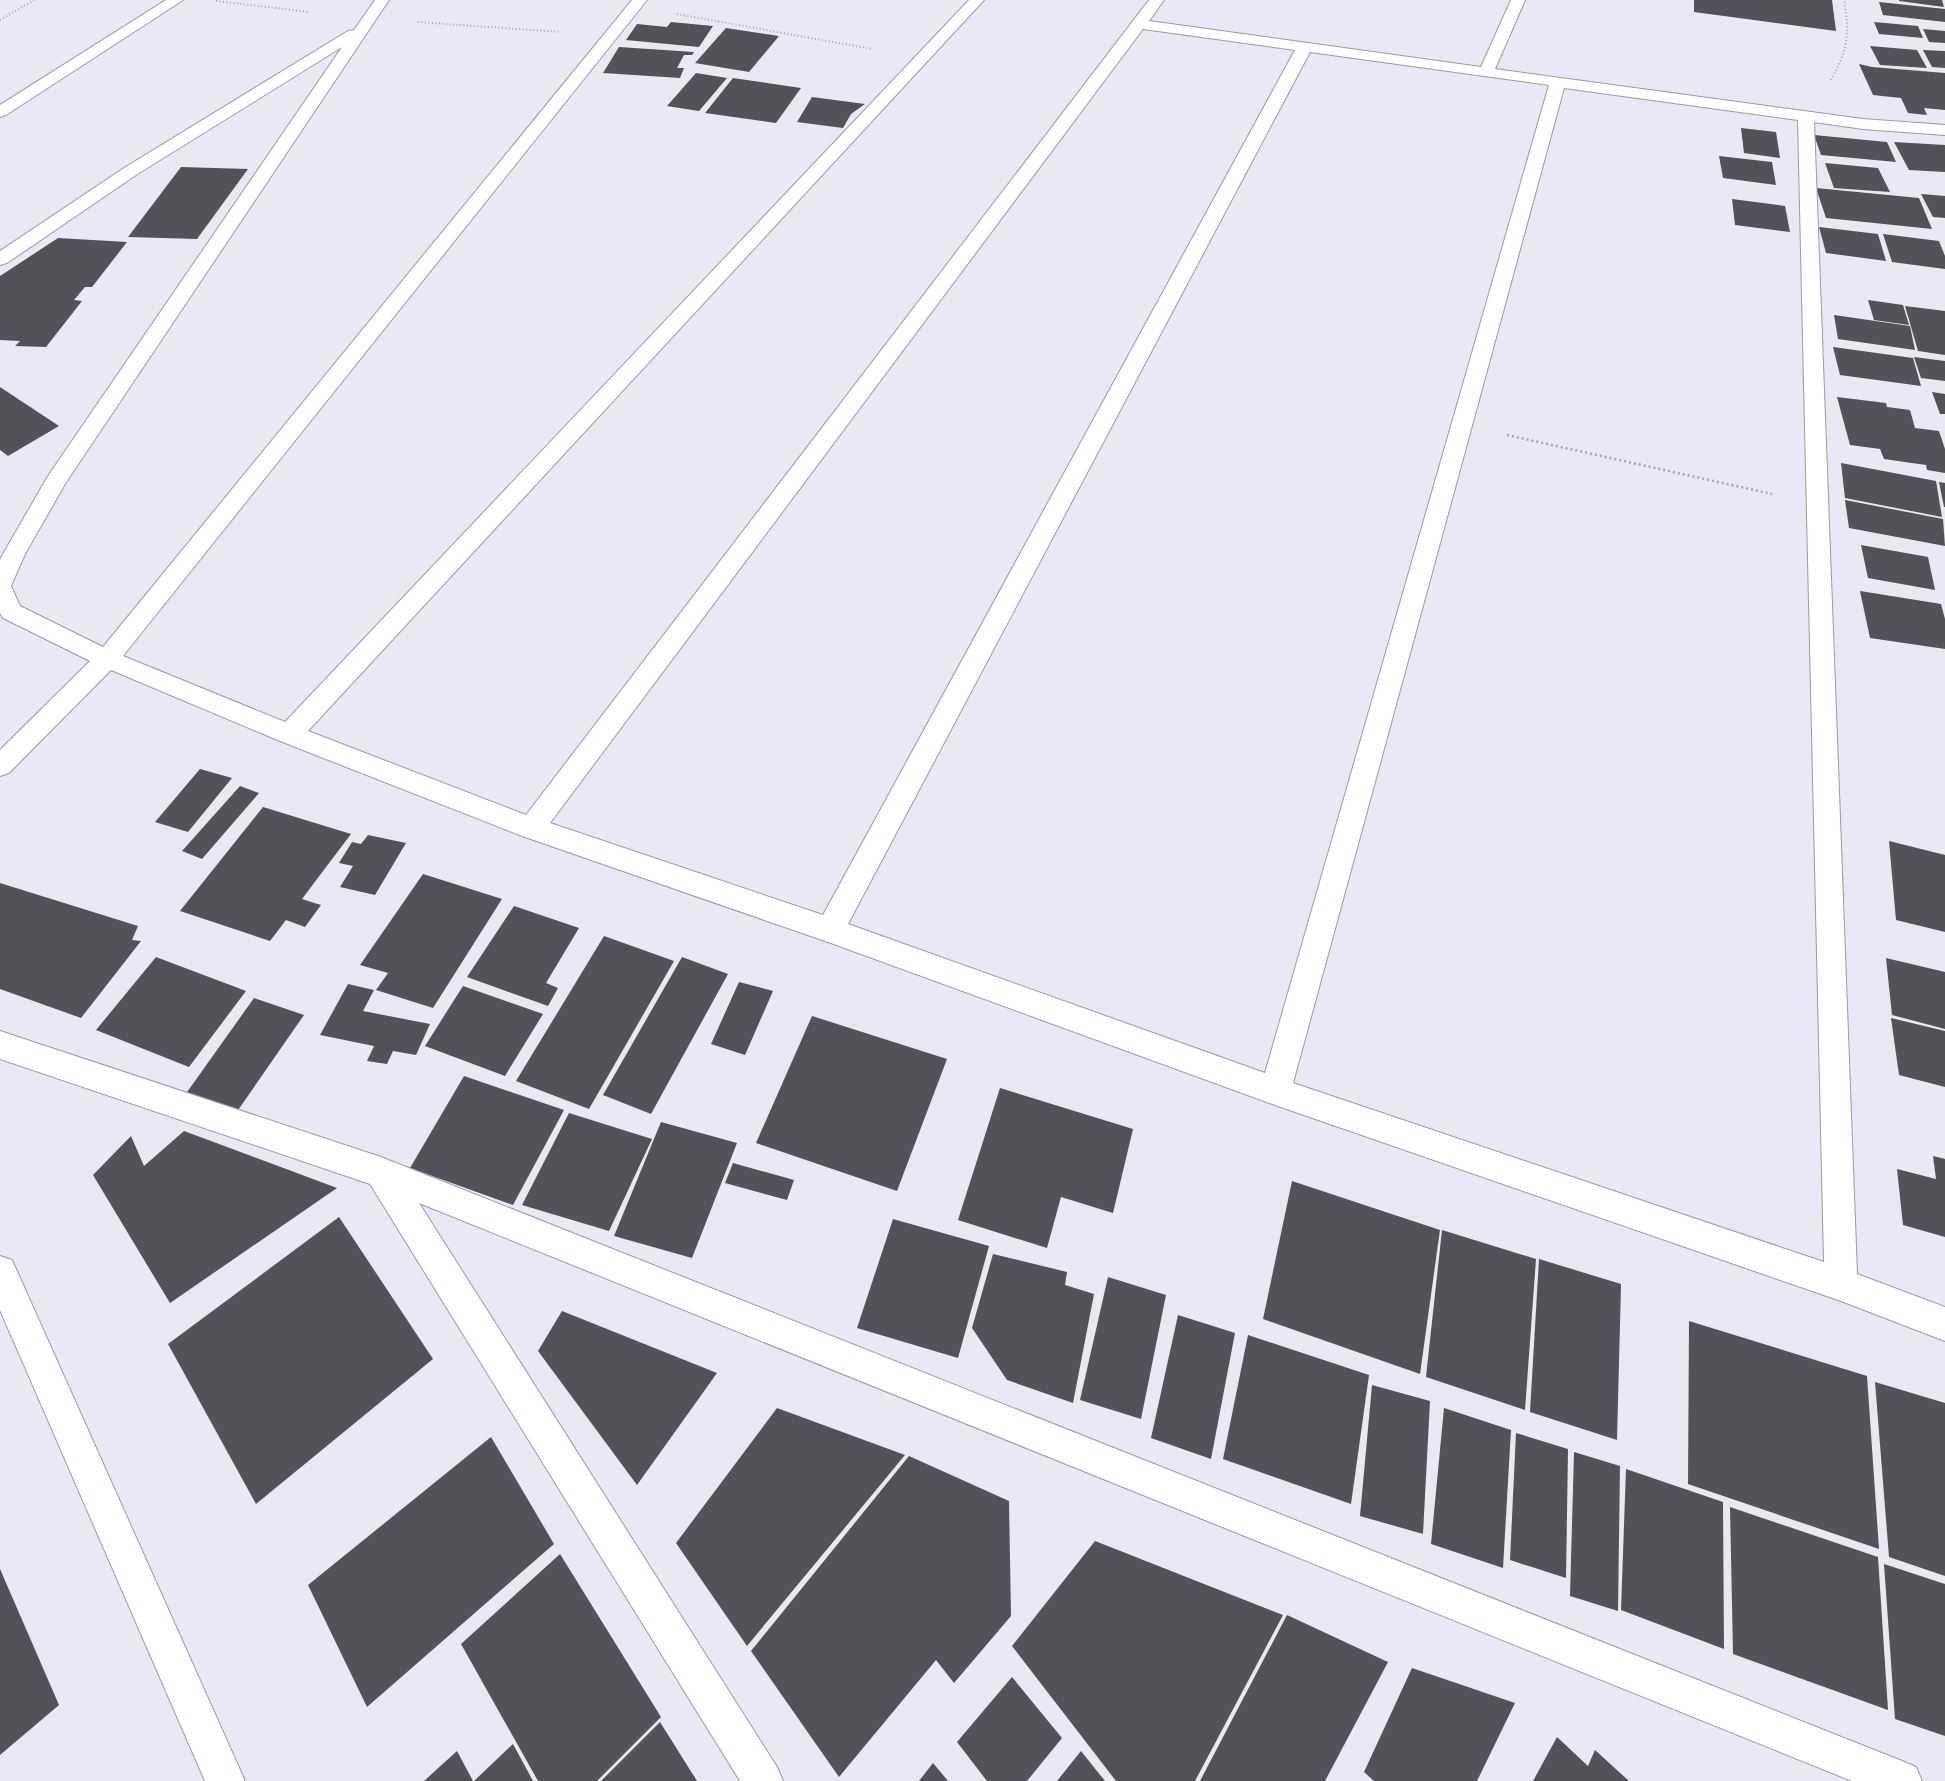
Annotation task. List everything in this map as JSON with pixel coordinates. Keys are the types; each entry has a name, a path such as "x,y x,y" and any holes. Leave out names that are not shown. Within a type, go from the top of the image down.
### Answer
{"street":[{"path":"0,112 176,0"},
{"path":"382,0 56,481 14,554 0,587 11,612 107,660 289,734 531,828 830,930 1275,1091 1840,1284 1945,1324"},
{"path":"289,734 977,0"},
{"path":"531,828 1157,0"},
{"path":"1486,72 1518,0"},
{"path":"0,766 107,660 638,3"},
{"path":"1138,24 1863,124 1945,130"},
{"path":"0,259 37,232 361,30"},
{"path":"830,930 1305,47"},
{"path":"1275,1091 1558,82"},
{"path":"1806,116 1840,1284"},
{"path":"0,1045 381,1172 1902,1781"},
{"path":"381,1172 763,1781"},
{"path":"0,1272 225,1781"}],"path":[{"path":"0,20 34,0"},
{"path":"1806,116 1826,90 1848,49 1849,31 1844,0"},
{"path":"638,3 922,58"},
{"path":"1461,425 1816,504"}],"building":[{"path":"1694,0 1832,0 1836,31 1694,12"},
{"path":"1942,0 1944,7 1899,1"},
{"path":"1879,2 1945,9 1945,22 1883,15"},
{"path":"671,22 713,26 699,47 626,40 637,24 667,27"},
{"path":"1874,22 1918,26 1923,38 1879,34"},
{"path":"726,28 779,36 749,72 695,63"},
{"path":"1923,29 1945,31 1945,43 1929,42"},
{"path":"1870,46 1917,50 1927,68 1880,65"},
{"path":"619,47 694,52 692,55 684,55 677,68 684,68 680,78 603,73"},
{"path":"1923,50 1945,51 1945,68 1932,67"},
{"path":"1859,64 1872,67 1945,73 1945,110 1924,108 1927,115 1908,113 1901,98 1873,95"},
{"path":"696,73 727,78 699,111 667,106"},
{"path":"733,78 801,88 776,123 705,113"},
{"path":"812,97 865,104 851,114 843,128 797,122"},
{"path":"1741,128 1776,132 1780,158 1744,153"},
{"path":"1814,135 1887,142 1896,162 1821,155"},
{"path":"1894,142 1945,145 1945,172 1909,170"},
{"path":"1719,156 1772,162 1776,185 1723,178"},
{"path":"1825,163 1878,168 1890,192 1834,188"},
{"path":"181,167 248,169 197,239 128,237"},
{"path":"1816,188 1919,198 1932,229 1826,218"},
{"path":"1921,194 1945,196 1945,218 1933,217"},
{"path":"1732,199 1785,206 1790,232 1735,225"},
{"path":"1819,227 1878,234 1886,261 1826,253"},
{"path":"1883,234 1939,241 1945,256 1945,269 1892,262"},
{"path":"58,238 127,242 92,287 85,287 74,300 82,301 46,347 15,346 20,341 0,340 0,276"},
{"path":"1868,300 1903,305 1909,325 1874,320"},
{"path":"1905,306 1945,311 1945,355 1918,351"},
{"path":"1834,315 1910,326 1915,350 1838,339"},
{"path":"1833,347 1913,358 1921,386 1840,375"},
{"path":"1914,357 1945,361 1945,381 1921,378"},
{"path":"0,387 59,426 8,456 0,450"},
{"path":"1932,392 1945,394 1945,414 1940,414"},
{"path":"1837,397 1886,403 1887,407 1910,410 1915,428 1939,431 1945,449 1945,473 1927,470 1926,465 1884,459 1880,449 1850,445"},
{"path":"1841,463 1936,481 1942,517 1845,498"},
{"path":"1939,482 1945,483 1945,507 1944,507"},
{"path":"1845,500 1943,519 1945,546 1849,528"},
{"path":"1861,545 1928,557 1935,590 1868,578"},
{"path":"1860,591 1941,604 1945,619 1945,649 1870,638"},
{"path":"200,769 232,778 188,832 155,822"},
{"path":"240,786 259,793 202,859 182,851"},
{"path":"263,807 351,834 302,899 321,905 305,927 286,920 270,941 180,911"},
{"path":"368,835 406,843 375,895 340,887 353,866 339,863 352,842 361,844"},
{"path":"1889,841 1945,855 1945,932 1896,920"},
{"path":"423,874 502,899 433,1008 376,990 388,973 360,965"},
{"path":"0,883 138,926 132,940 141,941 81,1018 0,989"},
{"path":"514,906 579,928 546,983 558,988 548,1006 467,977"},
{"path":"604,936 674,961 589,1109 516,1081"},
{"path":"156,957 246,991 189,1067 96,1030"},
{"path":"682,957 728,974 651,1114 603,1095"},
{"path":"1886,958 1945,972 1945,1029 1892,1015"},
{"path":"739,982 773,991 745,1055 711,1044"},
{"path":"348,984 374,990 363,1011 430,1024 416,1055 393,1051 387,1064 367,1061 374,1046 320,1035"},
{"path":"463,986 543,1014 505,1076 425,1046"},
{"path":"254,998 304,1015 236,1113 185,1095"},
{"path":"812,1016 947,1059 897,1191 756,1143"},
{"path":"1891,1018 1945,1031 1945,1087 1899,1075"},
{"path":"464,1076 564,1110 513,1205 410,1168"},
{"path":"1000,1088 1133,1129 1113,1213 1061,1197 1047,1248 958,1220"},
{"path":"569,1113 652,1139 609,1231 522,1205"},
{"path":"661,1122 737,1143 692,1258 614,1236"},
{"path":"184,1131 337,1188 170,1303 93,1175 131,1136 144,1166"},
{"path":"1933,1156 1945,1159 1945,1237 1903,1225 1897,1169 1936,1179"},
{"path":"733,1163 794,1180 787,1200 725,1183"},
{"path":"1292,1181 1440,1230 1420,1374 1263,1319"},
{"path":"339,1217 433,1359 256,1504 168,1344"},
{"path":"893,1219 989,1246 958,1358 857,1328"},
{"path":"1442,1230 1536,1259 1525,1410 1426,1377"},
{"path":"993,1254 1067,1272 1065,1285 1094,1294 1073,1403 1007,1380 972,1328"},
{"path":"1539,1259 1621,1284 1617,1440 1530,1412"},
{"path":"1108,1277 1166,1295 1141,1419 1080,1400"},
{"path":"562,1311 717,1373 637,1485 538,1351"},
{"path":"1178,1315 1235,1333 1211,1459 1151,1438"},
{"path":"1689,1321 1867,1376 1879,1549 1688,1484"},
{"path":"1248,1335 1369,1375 1351,1504 1223,1459"},
{"path":"1875,1382 1945,1403 1945,1576 1889,1557"},
{"path":"1372,1385 1430,1401 1423,1534 1360,1516"},
{"path":"777,1408 905,1455 747,1646 676,1543"},
{"path":"1444,1408 1511,1430 1503,1568 1431,1544"},
{"path":"1516,1433 1568,1449 1566,1578 1510,1560"},
{"path":"491,1437 554,1544 367,1707 308,1585"},
{"path":"1574,1452 1620,1466 1618,1611 1570,1596"},
{"path":"909,1456 1009,1501 1011,1616 954,1683 936,1660 839,1777 751,1651"},
{"path":"1626,1469 1723,1502 1724,1649 1621,1610"},
{"path":"1730,1507 1878,1557 1888,1710 1733,1654"},
{"path":"1095,1541 1283,1615 1195,1781 1116,1781 1012,1646"},
{"path":"560,1554 661,1717 597,1781 538,1781 461,1644"},
{"path":"1884,1564 1945,1584 1945,1736 1895,1719"},
{"path":"0,1569 59,1705 0,1755"},
{"path":"1287,1615 1388,1662 1325,1781 1200,1781"},
{"path":"1412,1668 1515,1703 1477,1781 1374,1781 1364,1772"},
{"path":"1012,1677 1062,1738 1027,1781 987,1781 957,1742"},
{"path":"660,1722 697,1781 601,1781"},
{"path":"1557,1737 1588,1766 1595,1750 1629,1781 1533,1781"},
{"path":"513,1744 533,1781 474,1781"},
{"path":"457,1751 473,1781 424,1781"},
{"path":"1081,1751 1105,1781 1057,1781"},
{"path":"933,1763 948,1781 919,1781"}]}
